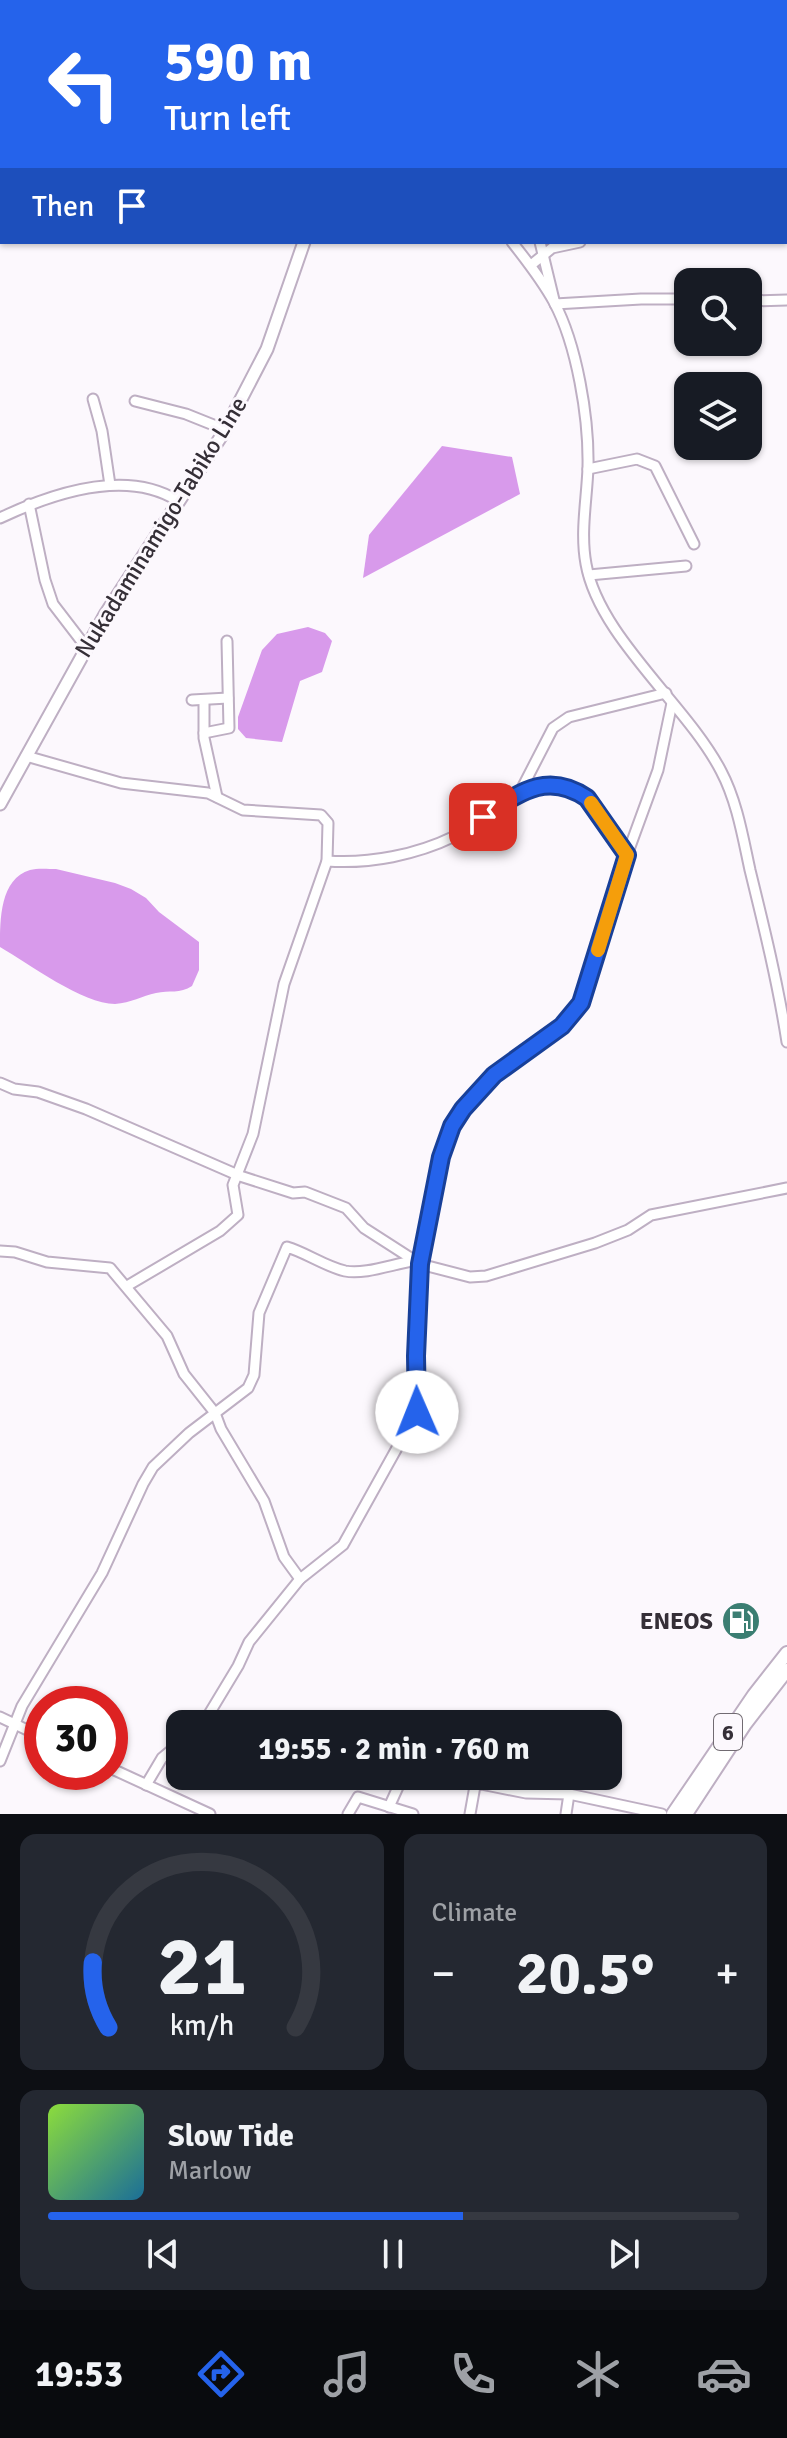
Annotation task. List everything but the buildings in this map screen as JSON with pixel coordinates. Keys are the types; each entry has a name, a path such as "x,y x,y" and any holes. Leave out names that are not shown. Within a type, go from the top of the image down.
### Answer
{"highway":[{"name":"6","path":"673,1814 728,1732 787,1653"},
{"name":"6","path":"686,1814 745,1724 787,1670"}],"main road":[{"name":"Nukadaminamigo-Tabiko Line","path":"0,804 86,647 226,430 267,349 303,244"}],"street":[{"path":"514,244 555,304"},
{"path":"541,244 582,392 587,428 584,524 589,575 597,598 614,628 700,738 722,772 738,818 787,1042"},
{"path":"531,265 552,248 571,244"},
{"path":"555,304 674,299"},
{"path":"762,301 787,300"},
{"path":"93,399 102,431 110,485"},
{"path":"135,401 186,414 226,430"},
{"path":"588,469 637,459 655,466 694,544"},
{"path":"0,518 29,504 110,485 135,484 178,501"},
{"path":"29,504 53,604 86,647"},
{"path":"589,575 686,566"},
{"path":"204,733 229,728 227,641"},
{"path":"520,792 553,728 569,717 666,693"},
{"path":"192,700 228,698"},
{"path":"204,700 204,733 217,797"},
{"path":"211,1710 249,1642 300,1579 343,1545 417,1412 416,1263 441,1157 452,1126 494,1075 562,1026 581,1003 627,855 658,770 672,703"},
{"path":"26,756 121,783 208,793 243,810 321,815 326,818 329,838 327,861 284,984 253,1134 233,1185 238,1215 233,1222 127,1286"},
{"path":"327,861 355,863 398,856 432,846 457,835 520,792 545,784 579,792 587,798 627,855"},
{"path":"0,1083 86,1109 236,1173 293,1193 305,1192 346,1208 364,1228 416,1263"},
{"path":"0,1761 22,1706 102,1573 148,1476 172,1448 248,1388 254,1375 259,1313 287,1247 348,1272 416,1263 470,1277 486,1276 595,1243 628,1230 651,1215 787,1188"},
{"path":"0,1251 15,1252 47,1262 110,1268 127,1286 130,1295 167,1336 184,1374 215,1413 221,1429 264,1501 284,1557 300,1579"},
{"path":"0,1717 24,1728"},
{"path":"146,1785 166,1755"},
{"path":"128,1776 210,1814"},
{"path":"470,1814 475,1786 481,1784 526,1793 569,1794 662,1814"},
{"path":"389,1807 397,1790"},
{"path":"566,1814 569,1794"},
{"path":"348,1814 358,1797 413,1814"}],"shaded area":[{"path":"442,446 512,457 520,494 363,578 369,535"},
{"path":"308,627 325,633 332,641 322,672 300,681 282,742 246,738 238,729 238,717 262,650 277,634"},
{"path":"56,869 131,889 199,942 199,970 192,986 121,1003 102,1002 72,990 0,947 4,901 13,882 30,870"}],"slow traffic":[{"path":"591,803 627,855 598,950"}],"place":[{"name":"ENEOS","path":"741,1621"}],"route":[{"path":"417,1412 420,1264 441,1157 452,1126 494,1075 562,1026 581,1003 627,855 587,798 579,792 538,785 520,792 483,817"}]}
